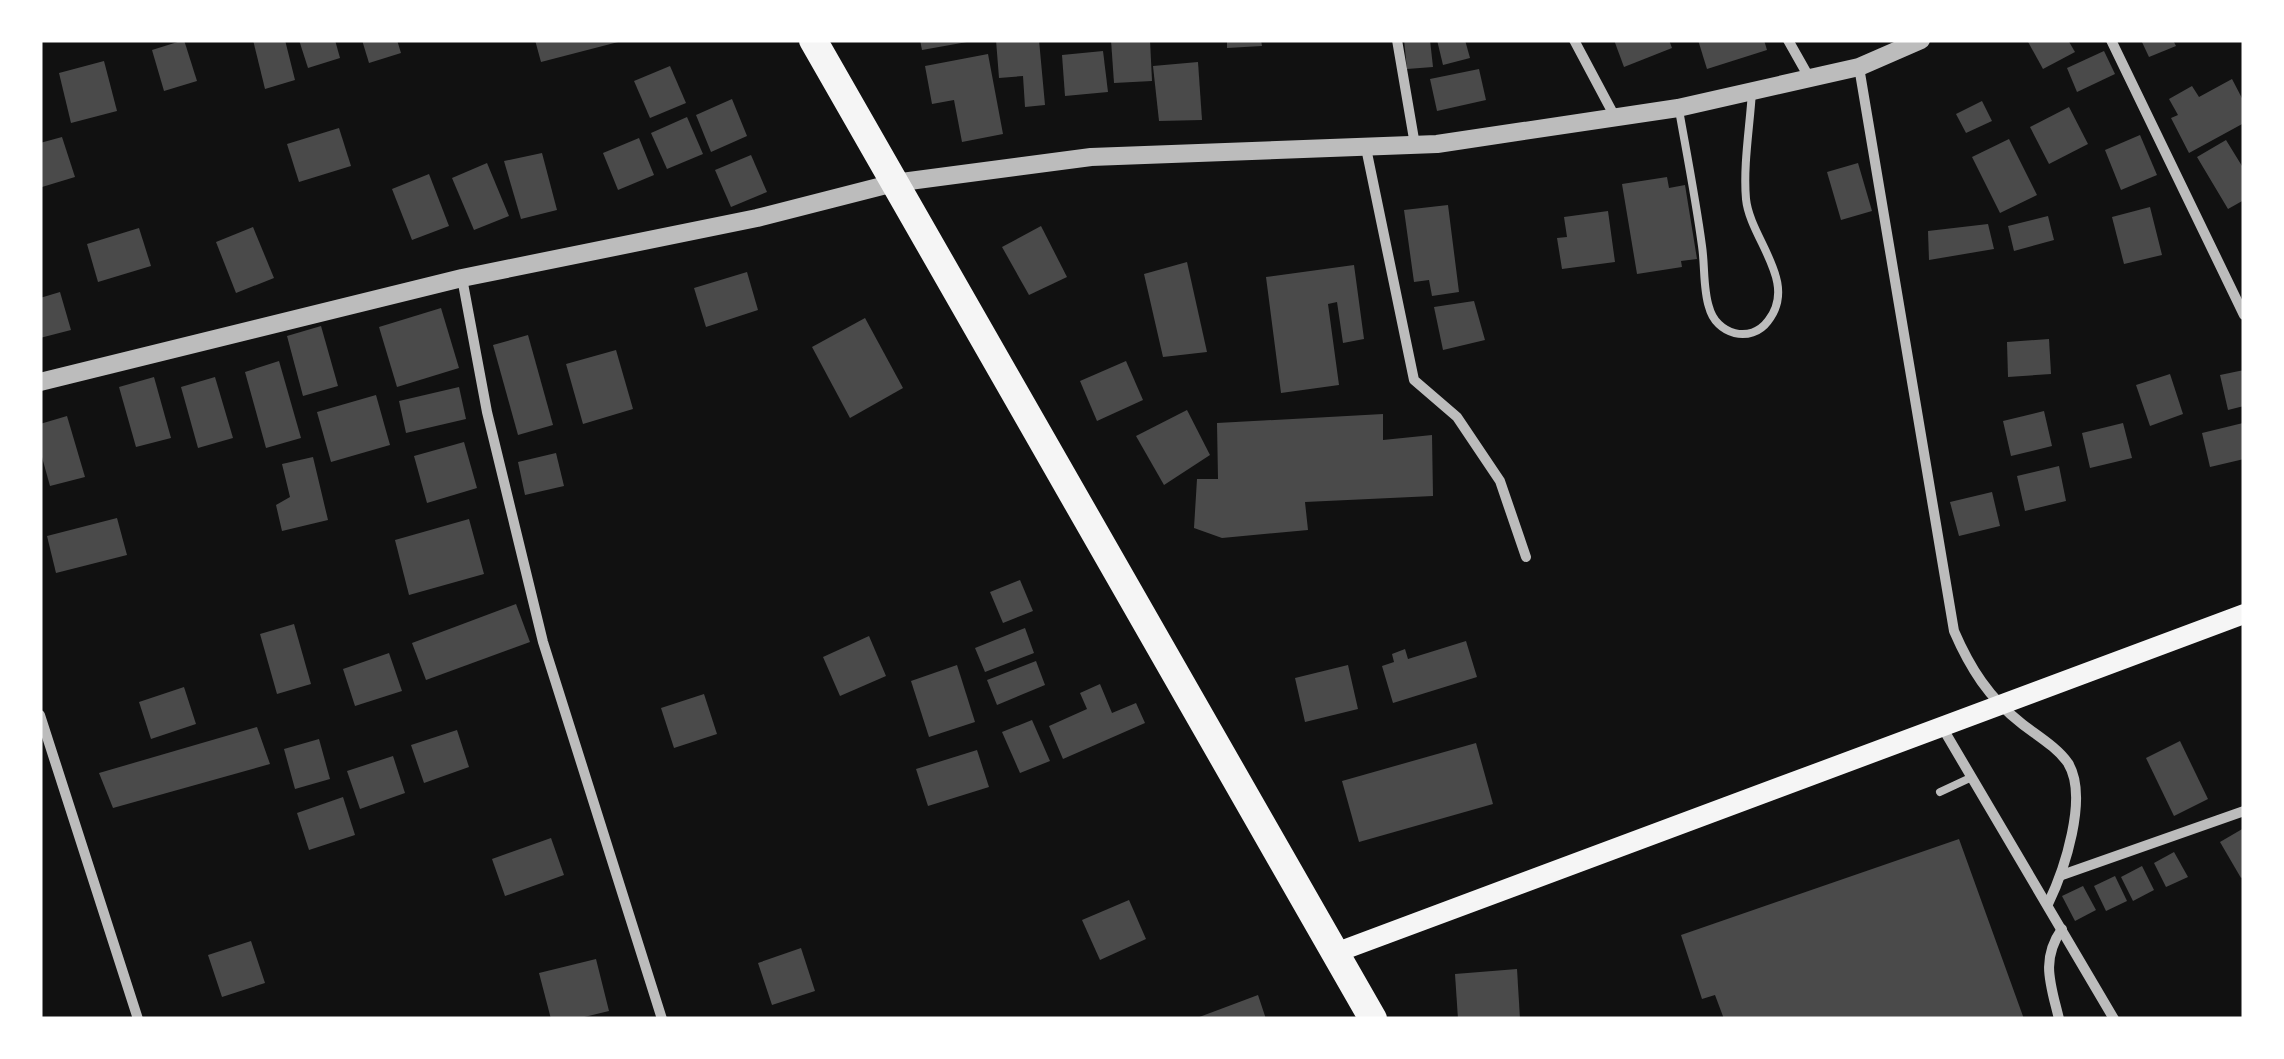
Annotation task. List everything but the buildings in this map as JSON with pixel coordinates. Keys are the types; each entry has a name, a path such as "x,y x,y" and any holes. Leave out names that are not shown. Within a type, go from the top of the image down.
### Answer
{"highway":[{"path":"813,40 1373,1019"}],"main road":[{"path":"1335,953 2244,614"}],"street":[{"path":"1397,40 1415,145"},
{"path":"1574,40 1615,117"},
{"path":"1788,40 1810,78"},
{"path":"40,382 462,278 757,218 894,183 1090,157 1415,145 1678,108 1859,68 1921,40"},
{"path":"2111,40 2244,316"},
{"path":"1859,68 1954,631 1968,664 2000,705 2055,749 2068,764 2074,782 2074,814 2062,875 2048,904"},
{"path":"1366,148 1414,380 1457,417 1500,481 1526,557"},
{"path":"462,278 488,412 543,642 662,1019"},
{"path":"40,715 138,1019"},
{"path":"1942,726 2114,1019"},
{"path":"2062,875 2244,811"},
{"path":"2059,1019 2046,966 2050,945 2062,929"}],"lane":[{"path":"1678,108 1703,250 1708,306 1723,329 1750,334 1765,326 1780,296 1746,201 1752,92"},
{"path":"1940,792 1970,778"}]}
